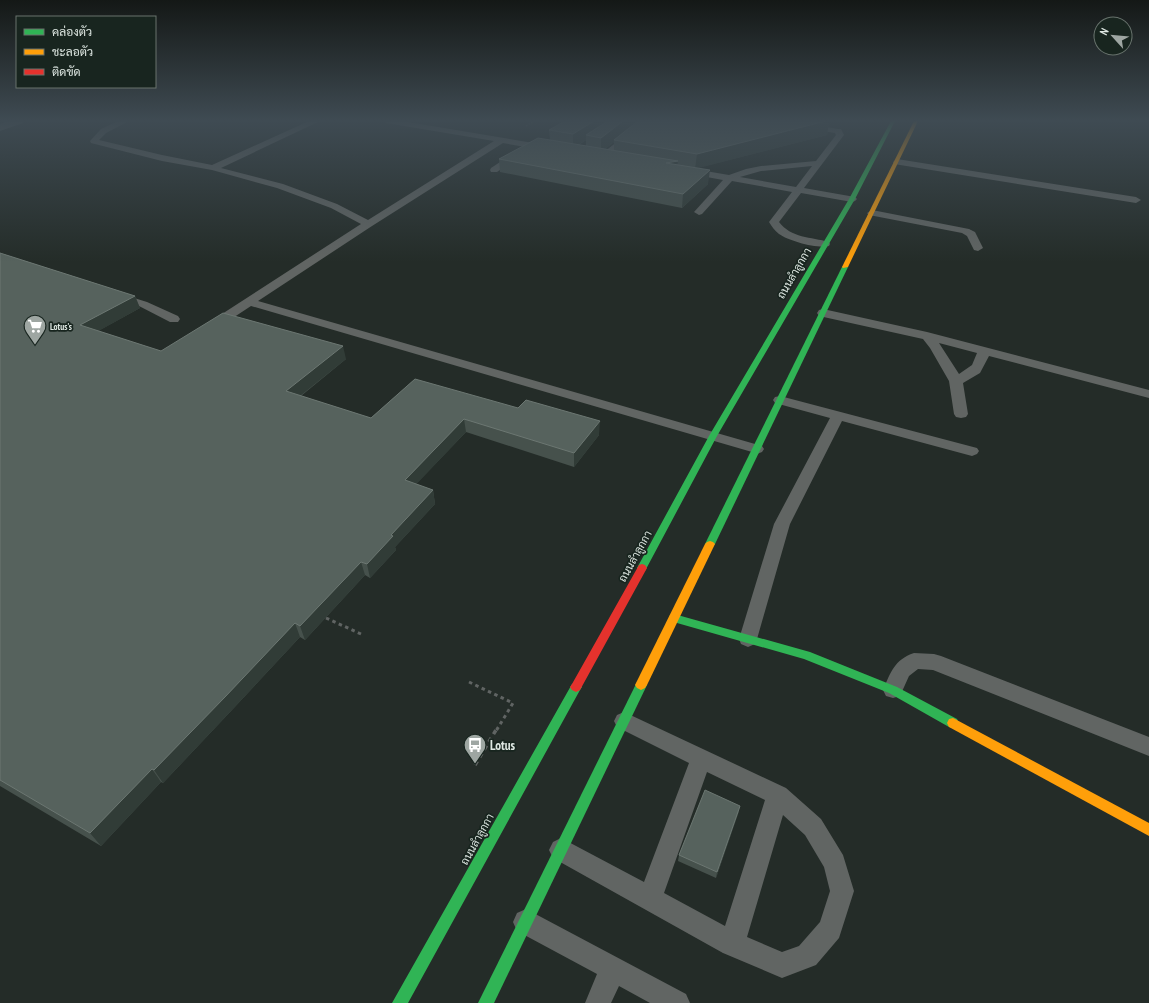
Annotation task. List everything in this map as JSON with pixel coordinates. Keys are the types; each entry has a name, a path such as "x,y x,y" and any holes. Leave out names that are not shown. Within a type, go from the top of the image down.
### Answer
{"main road":[{"name":"ถนนลำลูกกา","path":"400,1003 656,543 713,436 852,199 868,168"},
{"path":"488,1002 893,168"},
{"path":"674,618 806,656 893,690 1149,830"}],"lane":[{"path":"213,168 280,186 334,206 368,224"},
{"path":"205,331 368,224 458,168"},
{"path":"699,212 730,179 739,174 773,168"},
{"path":"815,168 774,222 776,226 794,238 825,244"},
{"path":"933,168 1136,200"},
{"path":"678,170 852,199"},
{"path":"872,213 965,232 971,234 978,248"},
{"path":"108,292 143,304 174,319"},
{"path":"250,302 757,448"},
{"path":"823,313 927,336 1149,394"},
{"path":"927,336 936,347 956,381 961,414"},
{"path":"956,381 971,373 979,366 984,351"},
{"path":"780,400 972,451"},
{"path":"748,639 782,524 838,416"},
{"path":"893,690 901,671 914,661 934,662 1149,747"},
{"path":"561,850 732,944 782,965 807,956 830,929 842,891 835,863 813,827 778,795 624,721"},
{"path":"650,898 701,758"},
{"path":"732,944 778,795"},
{"path":"526,922 677,1003"},
{"path":"598,1003 613,968"}],"path":[{"path":"326,618 362,634"},
{"path":"469,682 513,703 475,765"}],"building":[{"path":"545,168 696,168 710,170 683,194"},
{"path":"0,253 135,296 80,325 161,351 223,313 343,346 286,391 371,418 415,379 518,408 526,400 600,421 574,453 464,419 405,480 433,490 391,535 393,536 367,564 361,562 300,626 295,623 154,770 152,769 90,833 0,780"},
{"path":"705,790 740,806 717,872 679,855"}],"traffic: fast":[{"path":"642,568 713,436 852,199 868,168"},
{"path":"710,544 845,267"},
{"path":"674,618 806,655 893,690 953,723"},
{"path":"486,1003 641,685"},
{"path":"400,1003 576,687"}],"traffic: slow":[{"path":"845,267 893,168"},
{"path":"641,685 710,544"},
{"path":"953,723 1149,830"}],"traffic: jam":[{"path":"576,687 642,568"}],"place":[{"name":"Lotus's","path":"35,346"},
{"name":"Lotus","path":"475,764"}]}
